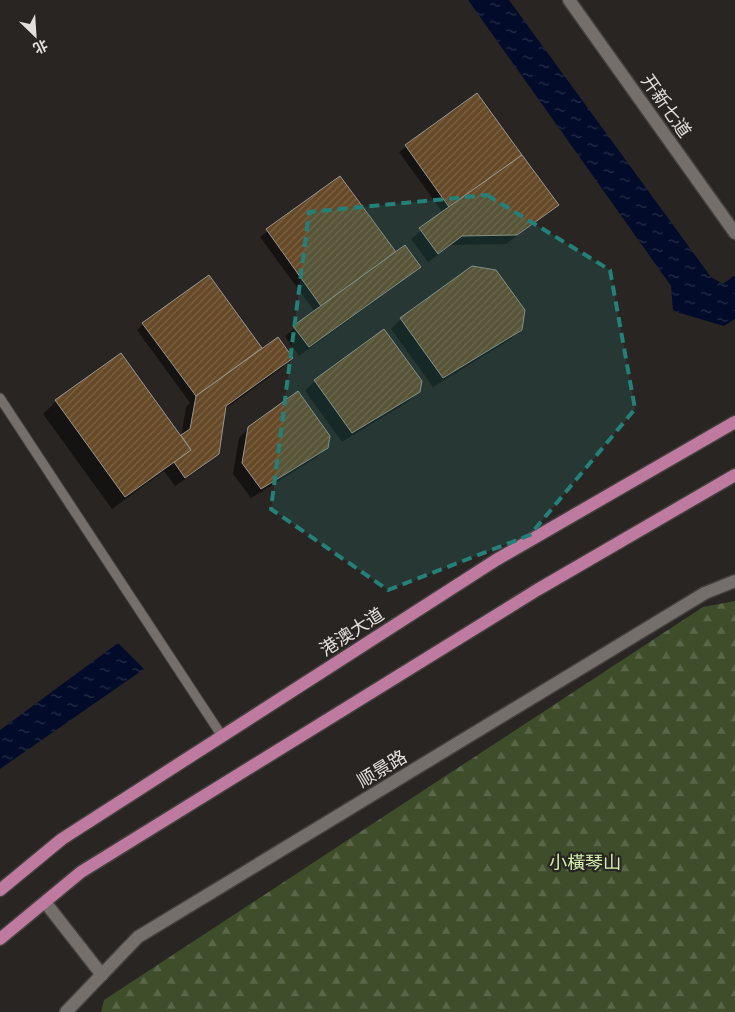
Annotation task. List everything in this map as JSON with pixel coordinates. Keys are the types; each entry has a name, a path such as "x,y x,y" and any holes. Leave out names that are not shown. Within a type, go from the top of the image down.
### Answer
{"main road":[{"name":"港澳大道","path":"0,890 62,839 496,560 735,422"},
{"path":"0,939 81,872 528,596 735,475"}],"street":[{"name":"开新七道","path":"569,0 735,233"},
{"name":"顺景路","path":"66,1012 138,937 705,593 735,581"},
{"path":"45,902 102,974"}],"lane":[{"path":"0,398 222,736"}],"highlighted area":[{"path":"487,195 610,270 635,409 530,535 388,590 271,509 286,379 309,212"}],"green space":[{"name":"小橫琴山","path":"735,601 735,1012 101,1012 104,1000 703,607"}],"water":[{"path":"468,0 509,0 711,277 723,284 735,275 735,319 724,326 673,311 671,286"},
{"path":"118,643 144,669 0,769 0,730"}],"building":[{"path":"477,93 522,155 449,207 405,145"},
{"path":"522,155 559,205 517,235 462,236 438,254 419,228"},
{"path":"340,176 396,252 321,306 266,229"},
{"path":"405,245 421,267 309,347 293,326"},
{"path":"472,266 496,270 525,310 522,330 443,378 400,318"},
{"path":"209,275 262,348 196,396 142,323"},
{"path":"384,329 422,381 420,392 352,433 314,380"},
{"path":"278,337 293,358 226,406 219,454 185,478 174,462 191,450 181,435 190,429 196,396"},
{"path":"121,353 191,450 125,497 55,400"},
{"path":"298,391 330,436 328,448 261,489 242,463 248,427"}]}
